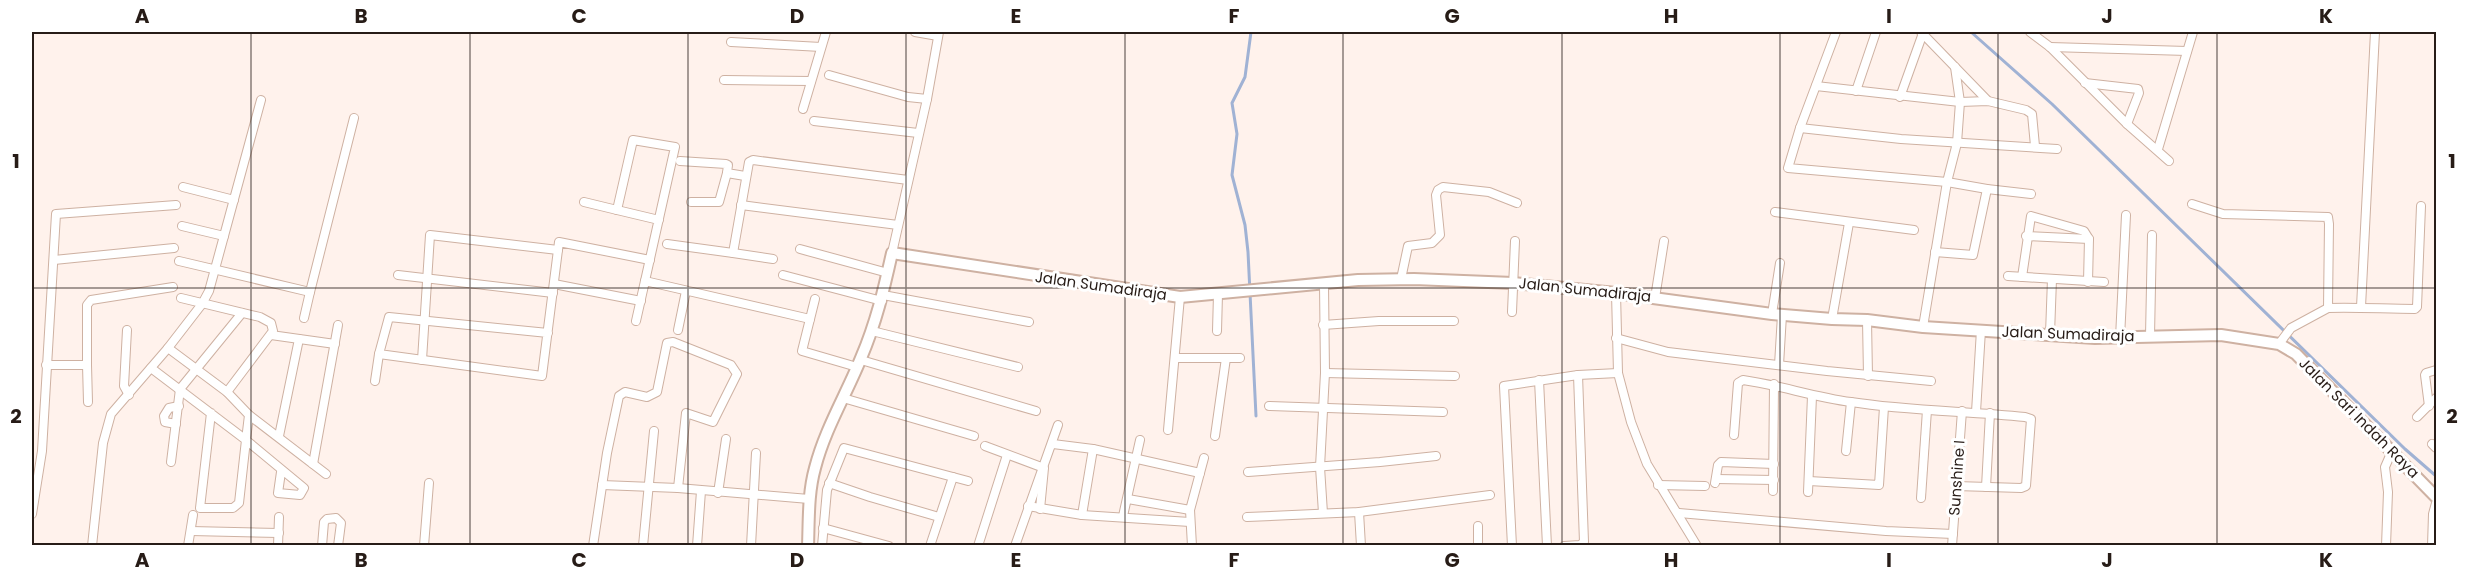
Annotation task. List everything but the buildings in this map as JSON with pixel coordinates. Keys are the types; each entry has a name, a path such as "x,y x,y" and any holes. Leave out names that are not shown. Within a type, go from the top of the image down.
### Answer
{"street":[{"path":"803,109 826,32"},
{"path":"808,546 809,499 814,470 823,440 859,363 883,298 927,99 939,34 915,32"},
{"path":"1836,32 1800,128 1788,166 1790,169 1947,182 2031,194"},
{"path":"1856,91 1876,32"},
{"path":"1900,97 1922,32 1988,101"},
{"path":"2030,32 2050,47 2127,124 2169,161"},
{"path":"2158,149 2193,32"},
{"path":"2361,307 2375,32"},
{"path":"731,42 821,47"},
{"path":"2050,47 2187,51"},
{"path":"1923,327 1947,182 1957,143 1960,102 1955,67"},
{"path":"830,75 908,97 927,99"},
{"path":"724,80 812,81"},
{"path":"2085,83 2138,89 2139,93 2127,124"},
{"path":"1816,86 1900,97 1960,102 1988,101 2029,111 2032,114 2035,146"},
{"path":"92,546 104,443 111,414 168,348 202,304 209,291 261,100"},
{"path":"304,318 354,118"},
{"path":"814,121 918,133"},
{"path":"1800,128 1957,143 2057,149"},
{"path":"617,210 633,140 675,147 636,321"},
{"path":"733,253 745,176 749,162 753,160 908,180"},
{"path":"680,161 728,165 719,202 691,202"},
{"path":"727,173 745,176"},
{"path":"183,187 234,200"},
{"path":"1401,279 1408,246 1432,243 1440,235 1436,195 1438,190 1443,187 1489,192 1517,203"},
{"path":"1935,252 1973,255 1987,189"},
{"path":"584,202 659,220"},
{"path":"2192,204 2223,214 2328,217 2328,308"},
{"path":"32,514 42,452 55,222 58,213 176,205"},
{"path":"741,205 898,225"},
{"path":"2281,341 2291,328 2328,308 2415,309 2417,307 2421,206"},
{"path":"1775,212 1914,230"},
{"path":"2120,338 2126,215"},
{"path":"2022,277 2026,236 2031,216 2081,229 2089,239 2088,282"},
{"path":"1832,320 1849,223"},
{"path":"182,226 224,236"},
{"path":"422,360 430,235 558,250"},
{"path":"2150,336 2152,235"},
{"path":"2026,236 2089,239"},
{"path":"1512,312 1515,241"},
{"path":"1655,298 1664,241"},
{"path":"379,354 542,376 559,242 650,260"},
{"path":"667,244 773,259"},
{"path":"54,260 174,248"},
{"path":"800,249 888,273"},
{"name":"Jalan Sumadiraja","path":"892,253 1180,297 1401,279 1513,283 1616,292 1832,320 1867,320 1923,327 2120,338 2221,334 2281,341"},
{"path":"179,261 310,292"},
{"path":"1779,365 1780,263"},
{"path":"398,275 554,288 641,301"},
{"path":"783,275 883,298 1029,322"},
{"path":"2008,276 2104,282"},
{"path":"2050,334 2052,279"},
{"path":"645,281 810,319"},
{"path":"1323,513 1320,467 1325,373 1324,284"},
{"path":"88,402 88,302 173,287"},
{"path":"678,330 687,291"},
{"path":"1616,292 1618,372 1630,422 1658,485 1679,513 1697,546"},
{"path":"1217,331 1218,294"},
{"path":"1168,430 1180,297"},
{"path":"181,298 242,313 271,323 272,335 227,392"},
{"path":"814,299 802,351 859,363 1036,411"},
{"path":"171,462 180,389 242,313"},
{"path":"375,381 379,354 389,317 548,333"},
{"path":"1867,320 1868,376"},
{"path":"1323,325 1379,321 1454,321"},
{"path":"313,464 338,325"},
{"path":"127,330 124,386 129,395"},
{"path":"1976,412 1981,330"},
{"path":"872,331 1018,367"},
{"path":"272,335 335,344"},
{"path":"279,436 299,339"},
{"path":"1616,339 1668,352 1868,376 1931,381"},
{"name":"Jalan Sari Indah Raya","path":"2281,341 2436,497"},
{"path":"593,546 619,396 625,392 647,397 657,392 663,353 668,343 673,342 731,365 737,374 713,422 686,413 678,488"},
{"path":"168,348 227,392 249,415 326,474"},
{"path":"1176,358 1240,358"},
{"path":"1215,436 1226,358"},
{"path":"46,365 87,365"},
{"path":"151,368 246,440 304,488 300,495 278,493 281,472"},
{"path":"2429,406 2425,375 2426,372 2436,370"},
{"path":"1512,546 1503,389 1507,384 1618,372"},
{"path":"1325,373 1455,376"},
{"path":"1564,546 1580,545 1584,542 1578,375"},
{"path":"1539,380 1547,546"},
{"path":"1734,435 1740,380 1774,384 1812,396 1851,402 2025,417 2031,422 2026,486 2021,488 1956,486"},
{"path":"1773,491 1774,384"},
{"path":"1808,492 1812,396"},
{"path":"843,398 974,436"},
{"path":"2417,417 2436,398"},
{"path":"1846,451 1851,402"},
{"path":"176,424 165,422 164,416 170,408 179,406"},
{"path":"1269,406 1443,412"},
{"path":"1809,481 1879,485 1884,406"},
{"path":"1921,498 1927,410"},
{"name":"Sunshine I","path":"1952,546 1962,411"},
{"path":"211,414 200,508 233,508 239,503 249,415"},
{"path":"1986,487 1990,414"},
{"path":"1015,546 1053,444 1058,424"},
{"path":"643,546 654,431"},
{"path":"718,493 726,439"},
{"path":"1123,516 1140,440"},
{"path":"1053,444 1093,449 1200,473"},
{"path":"985,446 1044,468"},
{"path":"822,546 829,483 841,451 847,447 968,481"},
{"path":"1083,515 1093,449"},
{"path":"2386,546 2388,492 2385,467 2392,451"},
{"path":"751,546 756,453"},
{"path":"978,546 1006,455"},
{"path":"1248,472 1436,456"},
{"path":"1192,546 1190,510 1204,458"},
{"path":"1774,464 1721,462 1718,465 1715,481 1774,480"},
{"path":"1040,509 1044,468"},
{"path":"930,546 953,477"},
{"path":"424,546 429,483"},
{"path":"829,483 939,517"},
{"path":"602,485 678,488 809,499"},
{"path":"1658,485 1705,486"},
{"path":"697,546 701,491"},
{"path":"1247,517 1359,512 1490,495"},
{"path":"1128,499 1190,510"},
{"path":"2432,546 2433,514 2436,503"},
{"path":"1028,506 1083,515 1190,522"},
{"path":"1359,512 1361,546"},
{"path":"1679,513 1886,531 1953,534"},
{"path":"188,546 193,515"},
{"path":"278,546 279,517"},
{"path":"322,546 324,522 332,517 340,520 341,523 338,546"},
{"path":"1478,526 1478,546"},
{"path":"823,528 890,546"},
{"path":"191,531 279,533"}],"waterway":[{"path":"1251,32 1245,77 1232,103 1237,134 1232,175 1245,225 1248,252 1256,416"},
{"path":"1971,32 2052,104 2405,449 2436,476"}]}
